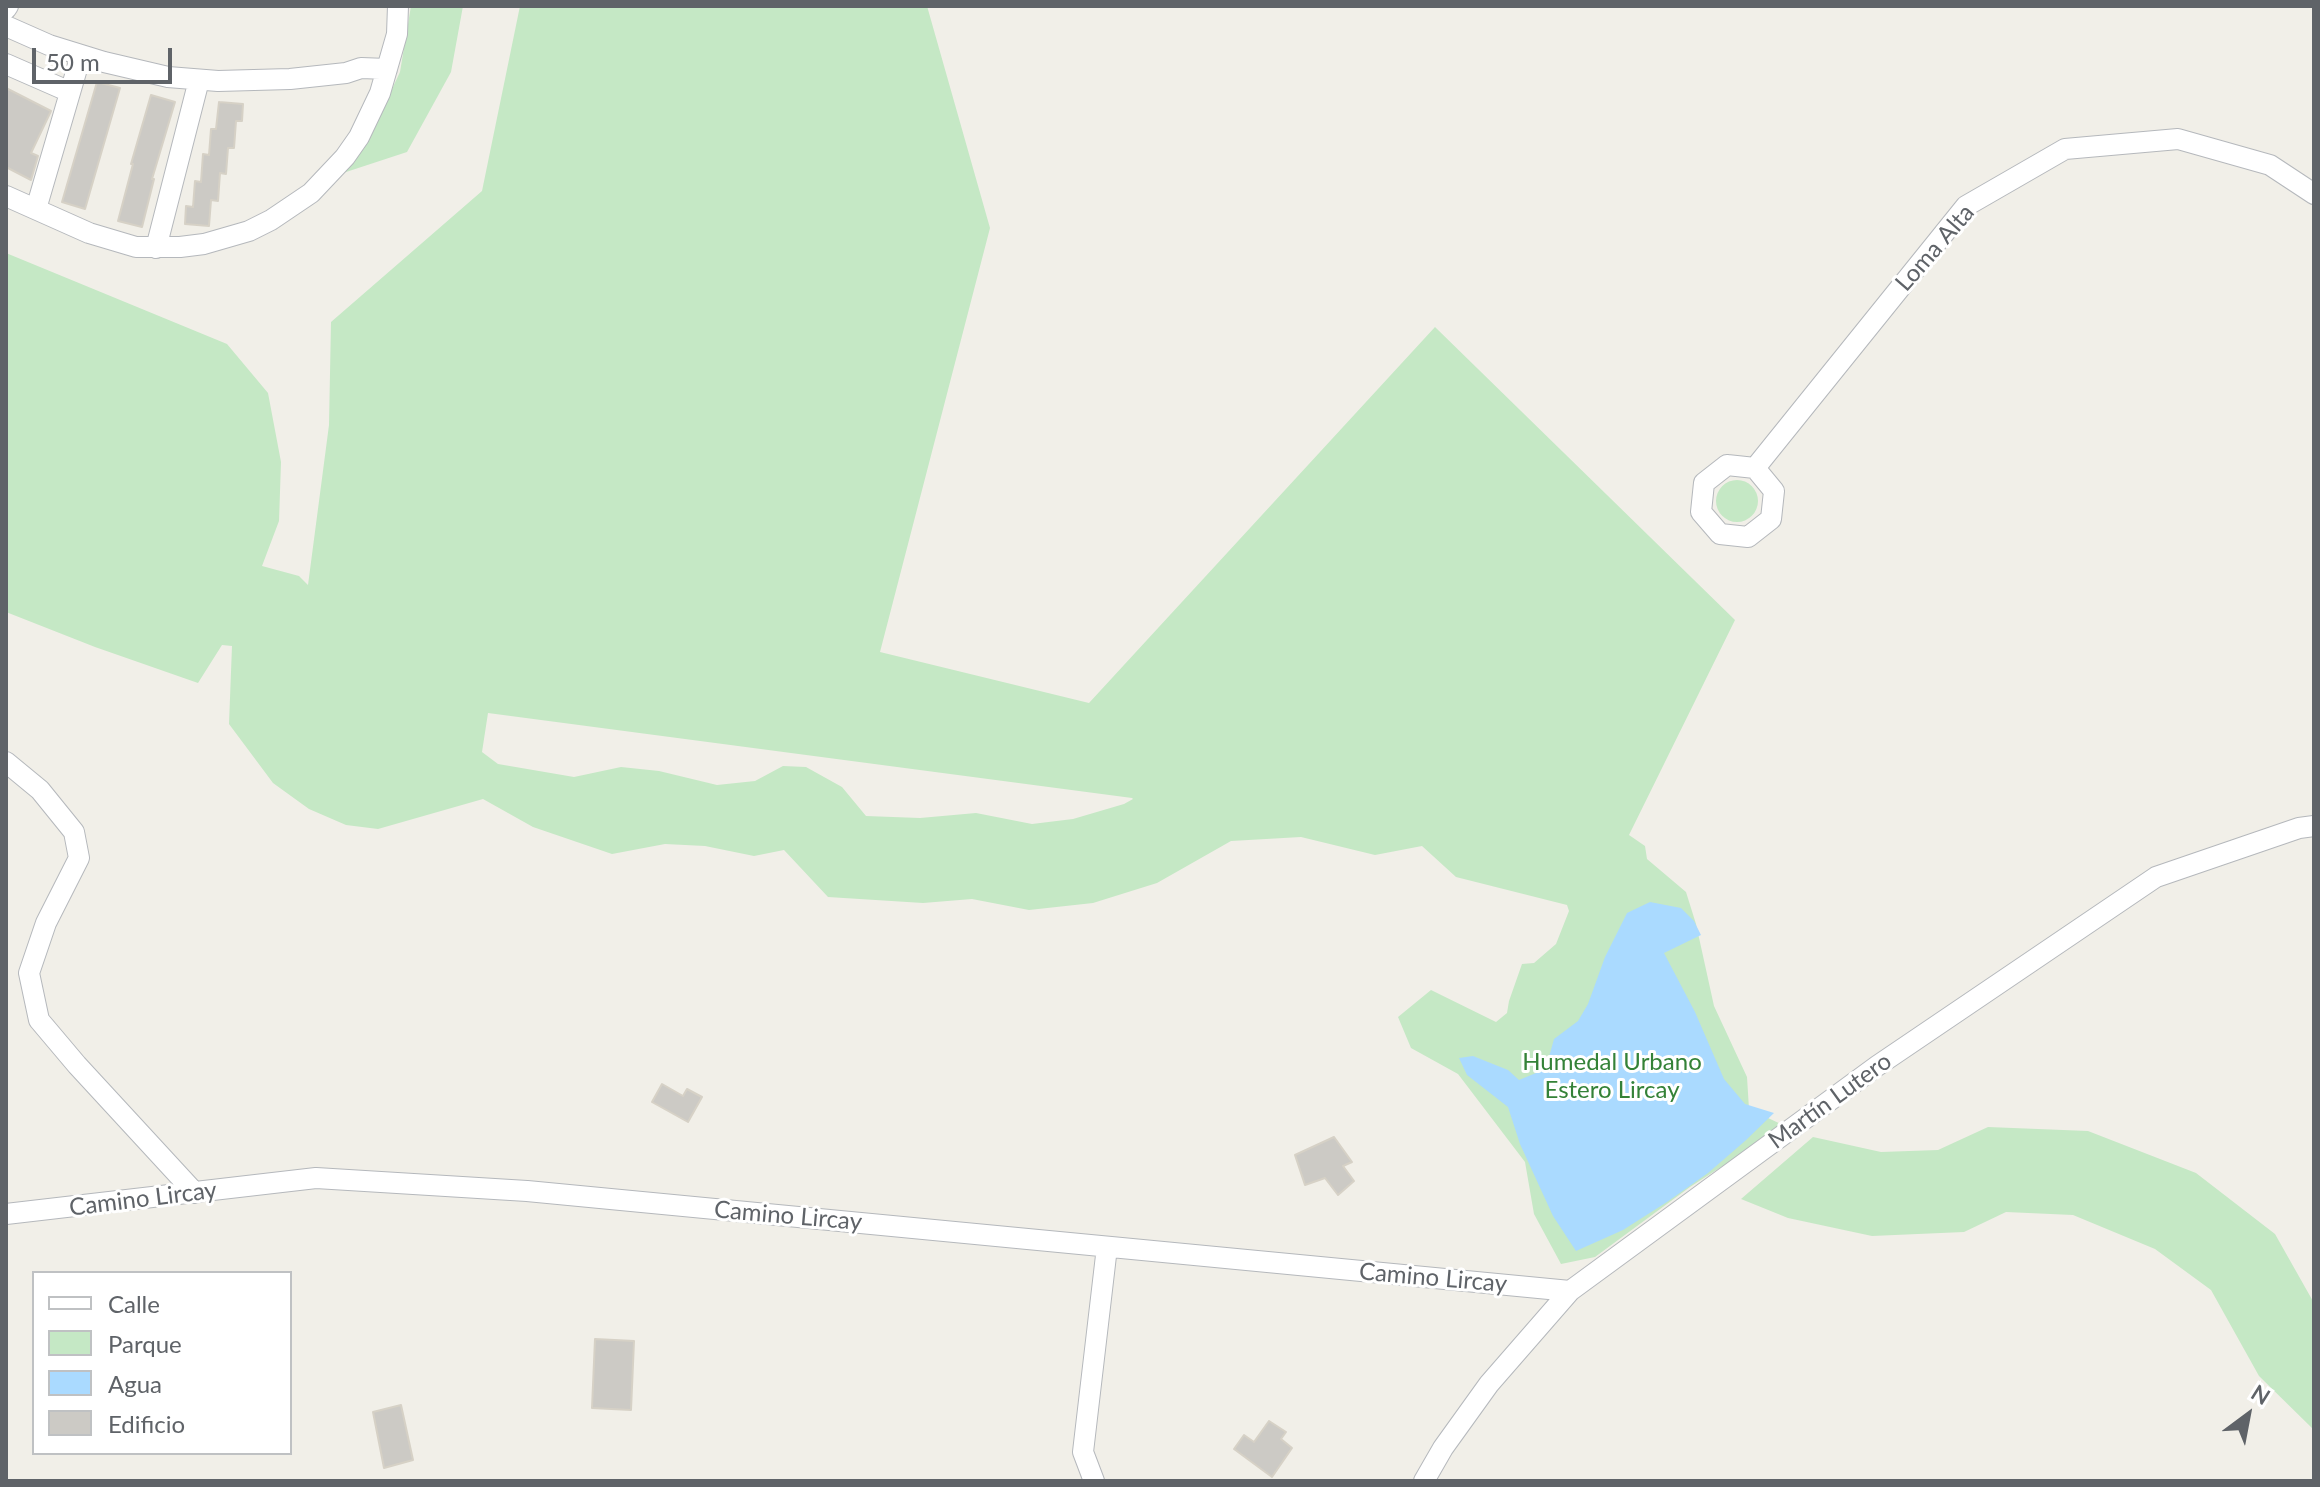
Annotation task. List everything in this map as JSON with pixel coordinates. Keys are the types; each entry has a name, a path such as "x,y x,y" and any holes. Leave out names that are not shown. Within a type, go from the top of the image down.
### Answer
{"street":[{"path":"6,196 89,233 136,247 204,244 249,231 311,193 359,137 387,69 397,34 398,6"},
{"path":"6,26 81,55 168,77 199,80 290,79 346,73 361,68 387,69"},
{"path":"36,209 81,55"},
{"path":"6,64 70,92"},
{"path":"156,248 199,80"},
{"name":"Loma Alta","path":"1755,468 1966,206 2065,149 2178,139 2270,165 2314,194"},
{"path":"6,762 40,790 74,832 79,858 46,923 29,973 39,1020 195,1193"},
{"name":"Martín Lutero","path":"1424,1481 1443,1448 1489,1384 1570,1291 1877,1066 2156,877 2299,828 2314,826"},
{"name":"Camino Lircay","path":"6,1214 316,1178 527,1191 1570,1291"},
{"path":"1094,1481 1083,1452 1107,1247"}],"green space":[{"path":"411,6 463,6 451,72 407,152 340,174 377,121 400,72"},
{"name":"Humedal Urbano Estero Lircay","path":"520,6 927,6 990,228 880,652 1089,703 1435,327 1735,620 1629,835 1645,846 1647,859 1686,892 1714,1006 1747,1077 1749,1109 1785,1126 1690,1187 1595,1257 1561,1264 1534,1214 1525,1162 1458,1074 1411,1048 1398,1017 1431,990 1496,1022 1507,1013 1522,964 1534,963 1556,944 1569,911 1567,905 1456,877 1422,846 1375,855 1301,837 1231,841 1157,883 1093,903 1029,910 972,899 923,903 828,897 784,850 754,856 705,846 665,844 612,854 533,827 483,799 378,829 346,825 309,809 273,783 229,724 232,646 222,645 198,683 6,612 6,253 227,344 268,393 281,462 279,521 262,566 299,576 308,585 329,425 331,322 482,191","holes":["488,713 1132,798 1124,804 1073,819 1032,824 976,813 920,818 866,816 842,787 806,767 783,766 755,781 717,785 659,771 621,767 574,777 498,764 482,752"]},
{"path":"1737,480 1752,486 1758,501 1752,516 1737,522 1722,516 1716,501 1722,486"},
{"path":"1988,1127 2088,1131 2196,1173 2275,1234 2314,1303 2314,1430 2259,1376 2211,1290 2155,1249 2073,1215 2006,1212 1964,1232 1872,1236 1788,1218 1741,1199 1813,1137 1881,1152 1938,1150"}],"water":[{"path":"1650,902 1681,908 1694,921 1701,935 1664,953 1695,1012 1724,1079 1745,1104 1774,1113 1708,1173 1667,1202 1623,1230 1576,1251 1553,1216 1520,1144 1508,1107 1467,1075 1459,1058 1473,1056 1508,1070 1519,1080 1536,1073 1549,1057 1554,1039 1578,1021 1588,1004 1605,957 1627,913"}],"building":[{"path":"97,82 120,88 85,209 62,202"},
{"path":"6,88 51,111 31,153 38,156 31,180 6,167"},
{"path":"151,95 175,102 152,179 142,227 118,221"},
{"path":"219,102 243,104 242,121 236,121 234,148 228,148 226,174 220,173 218,201 211,200 209,226 185,224 186,206 193,207 195,181 201,182 203,154 209,155 211,129 216,129"},
{"path":"662,1084 683,1096 687,1089 702,1097 688,1122 652,1102"},
{"path":"1334,1137 1352,1162 1343,1166 1354,1181 1338,1195 1325,1178 1305,1185 1295,1155"},
{"path":"595,1339 634,1341 631,1410 592,1408"},
{"path":"401,1405 413,1460 384,1468 373,1412"},
{"path":"1269,1421 1286,1432 1281,1439 1292,1448 1272,1477 1234,1449 1244,1435 1254,1442"}]}
